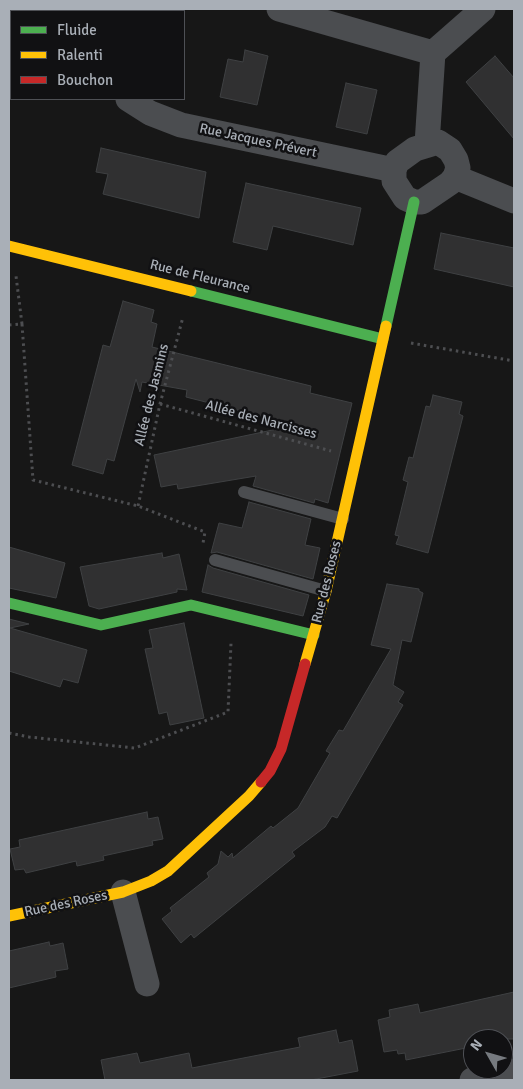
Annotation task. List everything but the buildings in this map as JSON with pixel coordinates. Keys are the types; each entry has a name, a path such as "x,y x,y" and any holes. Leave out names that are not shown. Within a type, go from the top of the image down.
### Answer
{"street":[{"path":"279,9 434,54"},
{"path":"428,144 434,54 483,9"},
{"name":"Rue Jacques Prévert","path":"130,100 150,113 181,125 394,170"},
{"path":"438,142 450,150 458,168 450,183 422,202 414,202 405,198 398,189 394,181 394,170 397,162 407,153 428,144 438,142"},
{"path":"454,177 514,201"},
{"name":"Rue des Roses","path":"9,916 123,892 152,881 168,871 249,796 270,771 281,749 326,591 414,202"},
{"name":"Rue de Fleurance","path":"11,246 383,339"},
{"path":"9,603 102,625 191,604 314,634"},
{"name":"Rue des Roses","path":"123,892 147,984"},
{"path":"472,1080 514,1071"}],"lane":[{"path":"244,492 343,519"},
{"path":"215,560 326,591"}],"path":[{"path":"11,246 22,324 33,480 138,506 205,532 201,550"},
{"name":"Allée des Jasmins","path":"138,506 160,404 190,290"},
{"path":"9,325 22,324"},
{"path":"383,339 514,361"},
{"name":"Allée des Narcisses","path":"160,404 355,458"},
{"path":"9,733 29,738 135,748 228,712 232,615"}],"traffic: fast":[{"path":"386,326 414,202"},
{"path":"191,291 383,339"},
{"path":"9,603 101,625 191,605 314,635"}],"traffic: slow":[{"path":"9,246 191,291"},
{"path":"305,664 326,591 386,326"},
{"path":"9,916 123,892 151,881 168,871 249,796 261,782"}],"traffic: jam":[{"path":"261,782 270,771 281,749 305,664"}]}
